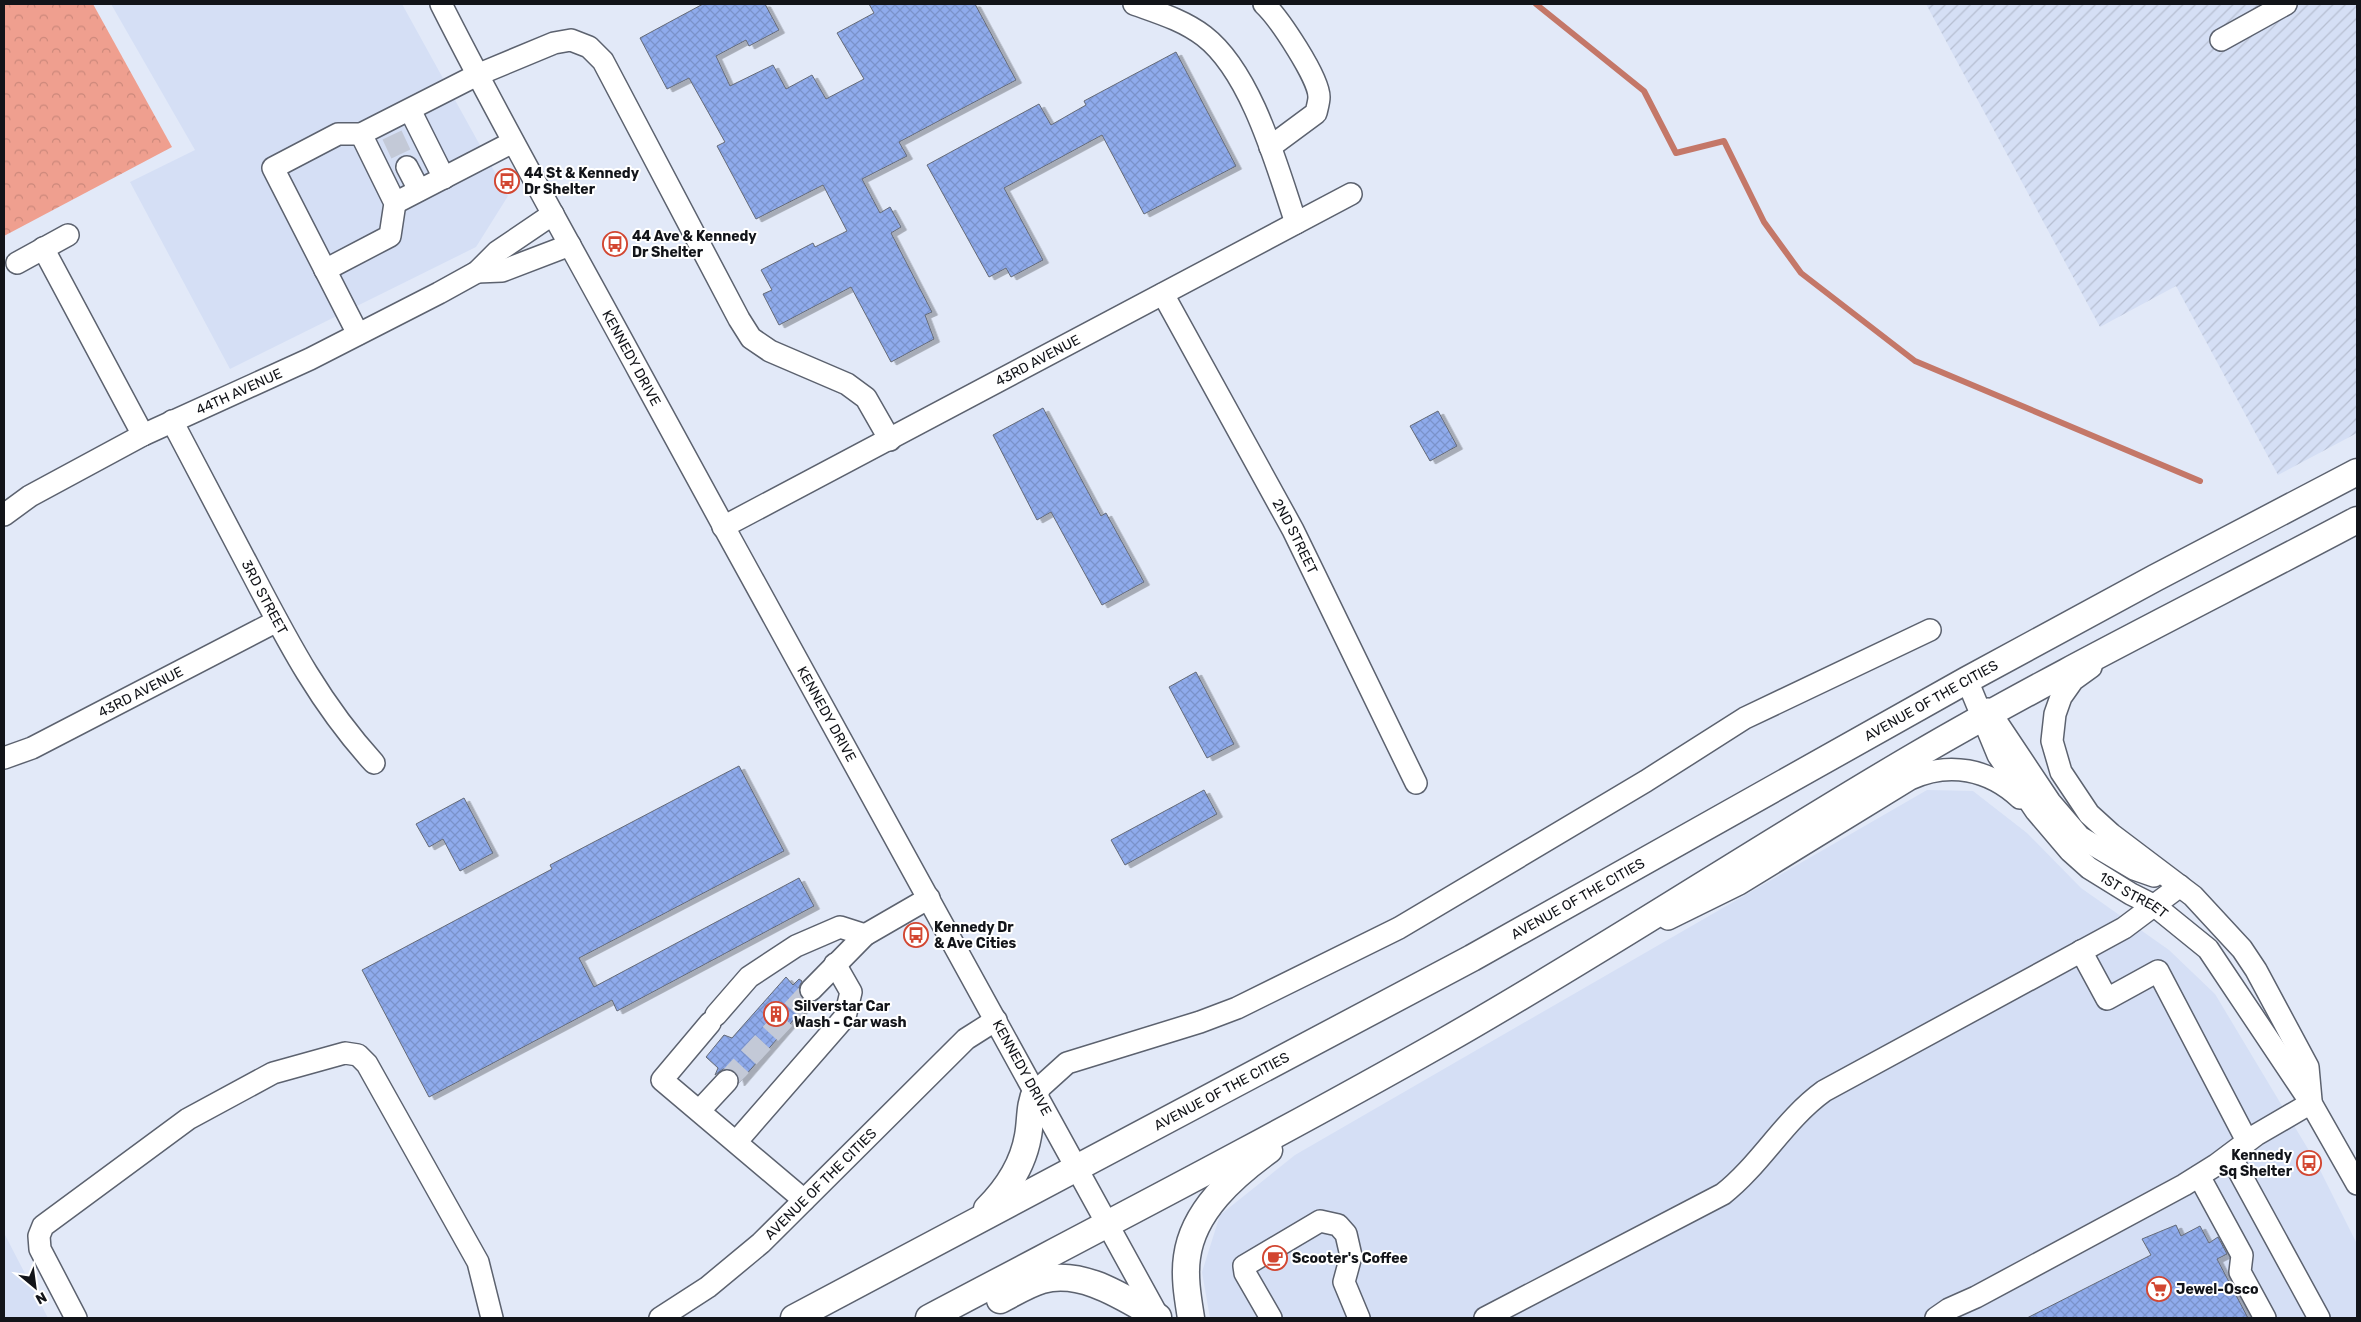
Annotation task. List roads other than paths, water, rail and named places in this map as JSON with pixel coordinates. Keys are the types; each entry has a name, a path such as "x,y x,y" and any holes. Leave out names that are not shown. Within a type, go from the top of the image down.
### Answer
{"main road":[{"name":"AVENUE OF THE CITIES","path":"794,1318 1488,948 1967,680 2147,582 2357,472"},
{"path":"929,1318 1447,1040 1581,961 1847,797 1986,716 2357,520"},
{"path":"970,1224 998,1198 1016,1173 1028,1137 1032,1099 1036,1091"},
{"path":"1190,1318 1187,1258 1191,1242 1208,1206 1224,1188 1264,1153 1342,1097"},
{"path":"964,1318 1025,1287 1043,1280 1060,1277 1106,1288 1158,1317"}],"street":[{"name":"KENNEDY DRIVE","path":"441,4 513,142 1036,1091 1158,1317"},
{"path":"1134,4 1180,20 1205,36 1230,65 1254,106 1296,223"},
{"path":"1264,4 1278,17 1304,61 1319,96 1316,113 1270,147"},
{"path":"2221,40 2286,4"},
{"path":"358,334 273,168 338,134 360,134 389,129 410,110 477,75 554,43 571,40 589,47 603,61 739,319 751,338 770,351 847,384 866,398 890,440"},
{"path":"410,110 444,178"},
{"path":"325,270 390,236 395,203 360,134"},
{"path":"395,203 513,142"},
{"path":"408,167 419,190"},
{"name":"43RD AVENUE","path":"724,527 1351,194"},
{"name":"44TH AVENUE","path":"4,515 37,492 143,435 310,360 476,272 497,252 553,214"},
{"path":"17,263 68,235"},
{"name":"44TH AVENUE","path":"476,272 502,271 570,245"},
{"path":"43,248 143,435"},
{"name":"2ND STREET","path":"1163,294 1294,530 1416,783"},
{"name":"3RD STREET","path":"172,421 277,621 319,695 348,735 374,763"},
{"name":"43RD AVENUE","path":"4,758 32,748 277,621"},
{"path":"1036,1091 1068,1063 1200,1022 1237,1008 1400,928 1646,781 1745,718 1930,630"},
{"name":"1ST STREET","path":"2120,644 2074,680 2061,697 2052,726 2055,757 2061,772 2089,814 2111,834 2193,896 2242,949 2256,970 2308,1068 2311,1103"},
{"path":"1967,680 1986,716 2050,802 2080,837 2134,869 2180,886"},
{"name":"1ST STREET","path":"1986,716 1998,755 2046,822 2070,851 2090,868 2130,894 2155,906 2208,949 2311,1103 2357,1184"},
{"path":"1581,961 1739,884 1910,779 1925,772 1953,768 1984,775 2000,782 2046,822"},
{"path":"1484,1318 1723,1194 1742,1179 1807,1103 1824,1091 2124,928 2180,886"},
{"path":"811,990 865,935 929,898"},
{"path":"804,1200 737,1141 662,1080 749,977 796,946 840,927 865,935"},
{"path":"2081,951 2107,999 2158,971 2248,1141"},
{"path":"737,1141 845,1017 851,992 835,964"},
{"name":"AVENUE OF THE CITIES","path":"660,1318 708,1287 761,1243 966,1040 996,1020"},
{"path":"76,1318 40,1249 39,1236 43,1226 188,1119 273,1073 345,1053 358,1056 367,1064 478,1262 492,1318"},
{"path":"700,1110 727,1081"},
{"path":"1936,1318 1949,1309 1976,1297 2199,1176 2248,1141 2311,1103"},
{"path":"2230,1155 2319,1318"},
{"path":"2199,1176 2215,1206 2213,1230 2229,1263 2240,1272 2265,1318"},
{"path":"1272,1318 1245,1273 1244,1266 1320,1221 1338,1225 1346,1234 1352,1256 1344,1282 1359,1318"}],"waterway":[{"path":"1536,4 1644,91 1676,153 1724,141 1764,222 1801,273 1915,361 2200,481"}],"tunnel":[{"path":"392,135 407,167"},
{"path":"727,1081 811,990"}],"place":[{"name":"44 St & Kennedy Dr Shelter","path":"507,181"},
{"name":"44 Ave & Kennedy Dr Shelter","path":"615,244"},
{"name":"Kennedy Dr & Ave Cities","path":"916,935"},
{"name":"Silverstar Car Wash - Car wash","path":"776,1014"},
{"name":"Kennedy Sq Shelter","path":"2309,1163"},
{"name":"Scooter's Coffee","path":"1275,1258"},
{"name":"Jewel-Osco","path":"2159,1289"}]}
